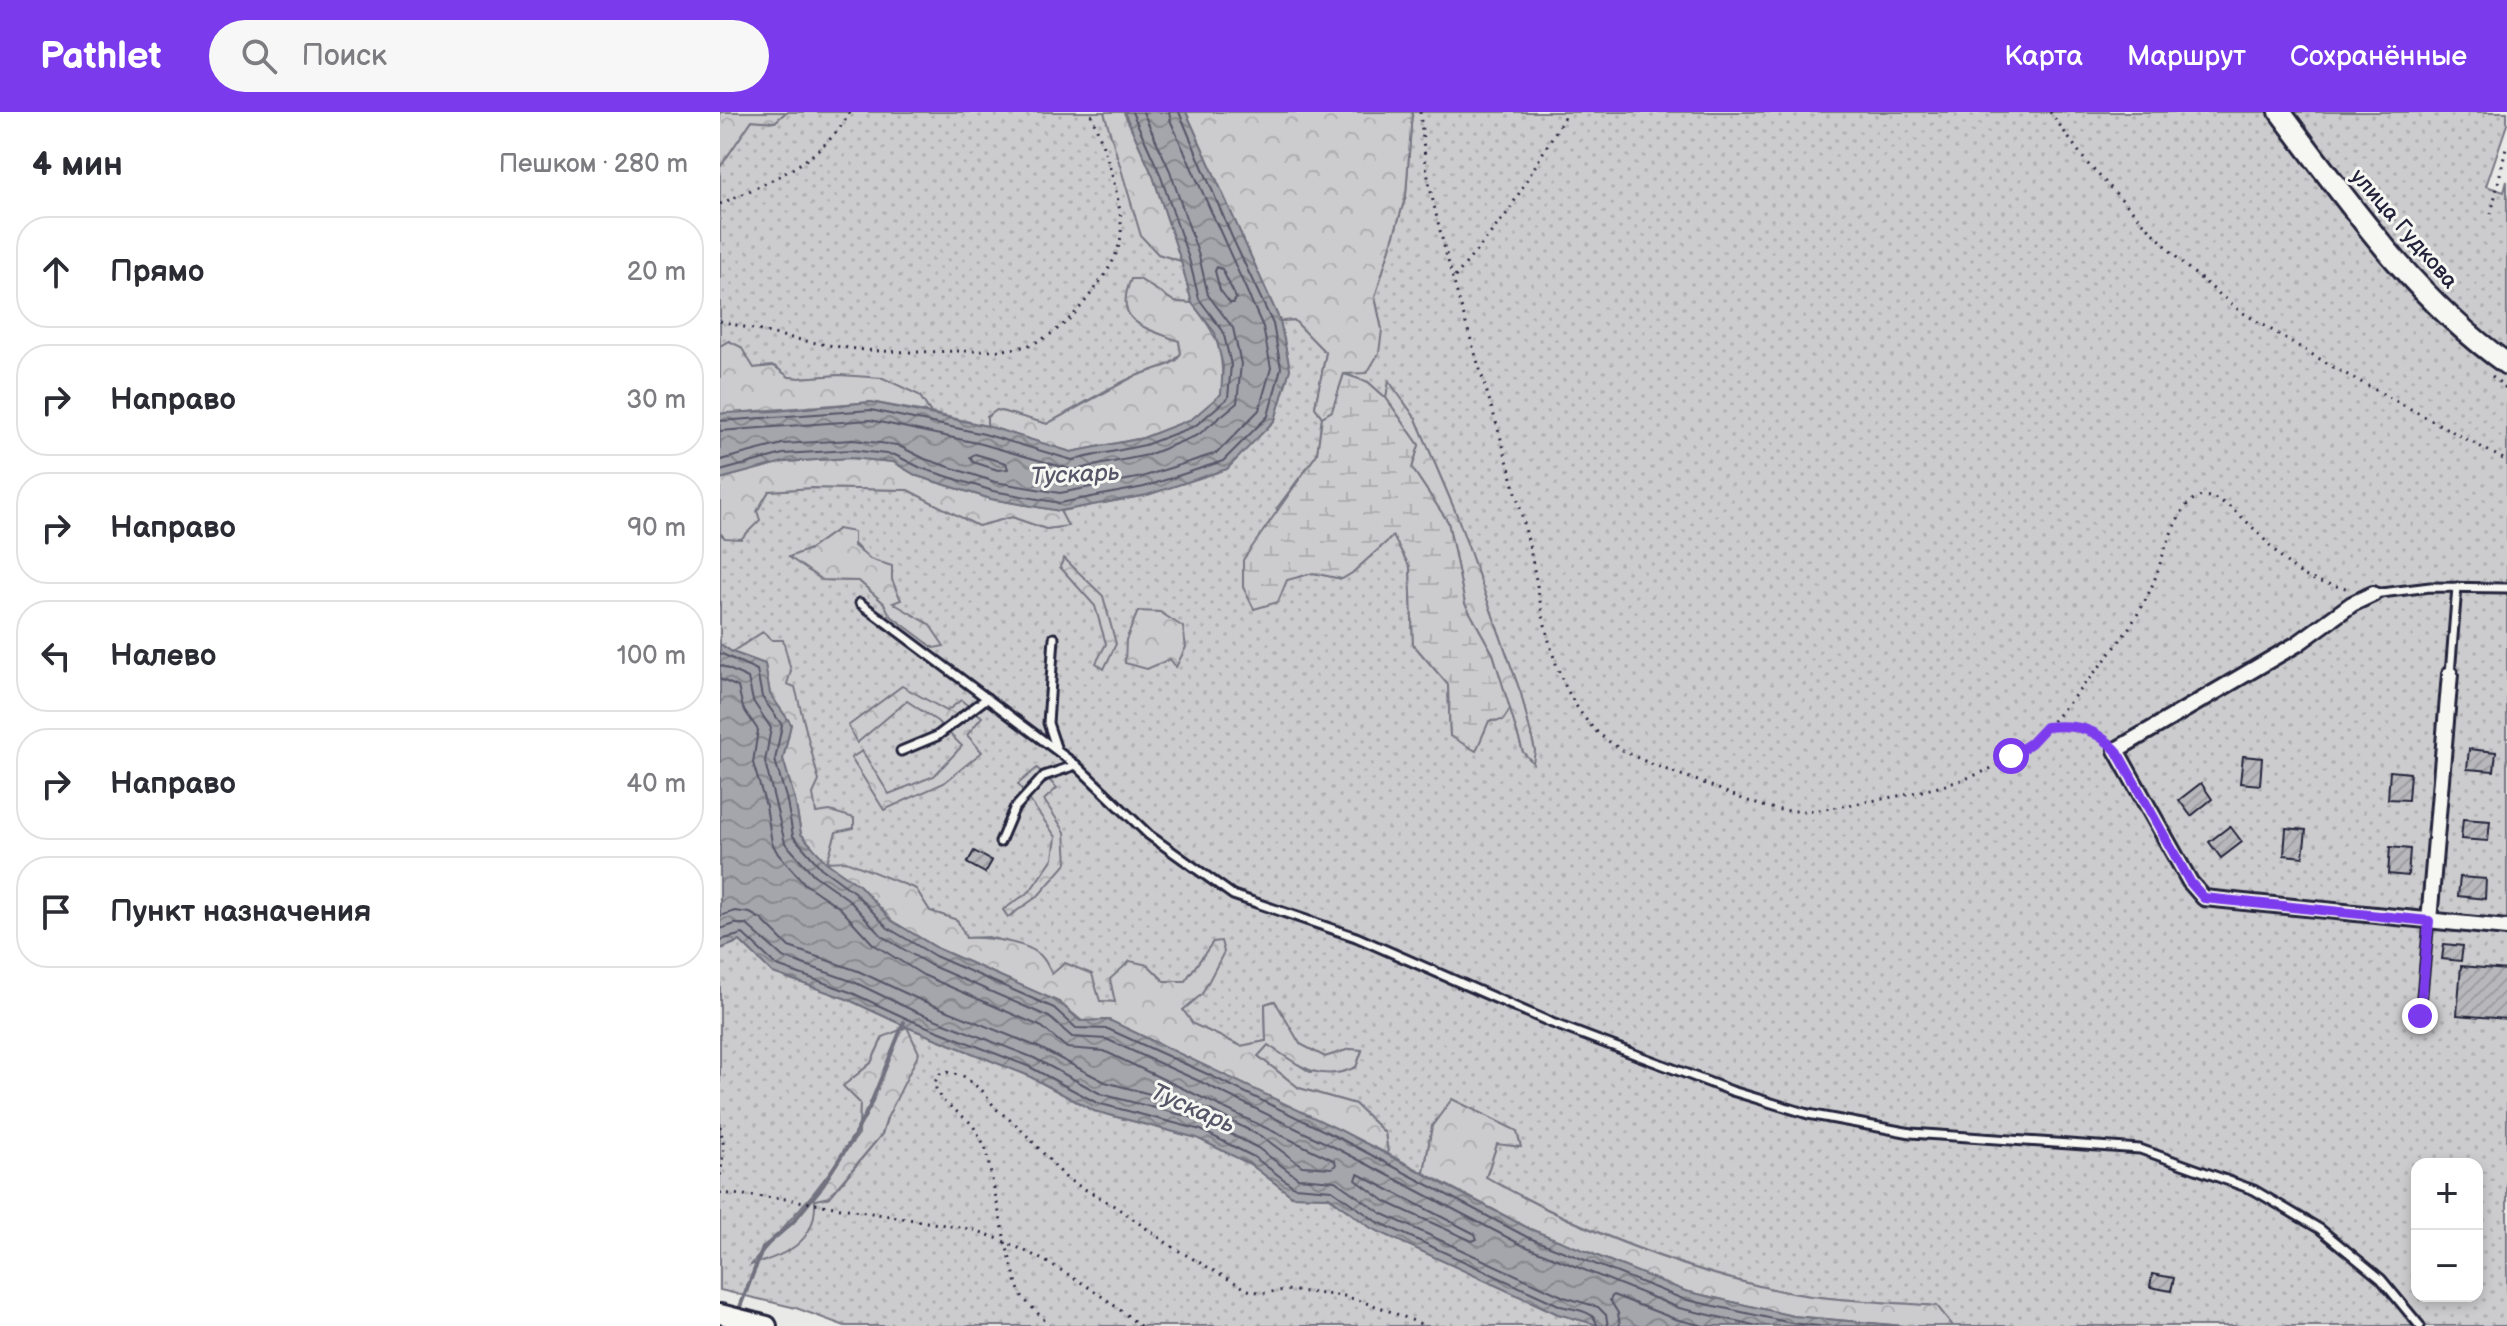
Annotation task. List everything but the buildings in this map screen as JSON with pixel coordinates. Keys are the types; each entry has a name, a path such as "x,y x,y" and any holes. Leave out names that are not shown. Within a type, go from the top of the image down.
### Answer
{"main road":[{"name":"улица Гудкова","path":"2280,112 2383,245 2439,306 2507,364"},
{"path":"720,1314 766,1326"}],"street":[{"path":"2373,594 2352,604 2297,644 2116,750 2190,882 2204,898 2507,928"},
{"path":"2429,921 2450,674"}],"lane":[{"path":"2450,674 2457,587"},
{"path":"2373,594 2457,587 2507,588"},
{"path":"860,603 1076,765 1149,835 1233,895 1356,937 1552,1023 1732,1091 1808,1114 1911,1133 2140,1149 2254,1190 2320,1229 2381,1279 2420,1326"},
{"path":"1054,638 1048,723 1058,751"},
{"path":"901,751 937,736 987,698"},
{"path":"1000,842 1014,809 1044,776 1076,765"},
{"path":"2420,1016 2429,921"}],"path":[{"path":"720,204 786,174 816,152 843,125 850,112"},
{"path":"720,321 787,338 859,350 933,352 1002,350 1031,344 1057,330 1076,314 1114,261 1121,237 1118,200 1090,112"},
{"path":"1420,112 1430,190 1526,531 1550,653 1577,708 1590,726 1614,745 1653,765 1748,801 1799,812 1821,811 1912,794 1954,781 2011,756 2031,743 2112,654 2140,612 2173,528 2189,503 2199,497 2212,498 2233,508 2280,559 2304,576 2373,594"},
{"path":"1454,278 1508,212 1567,112"},
{"path":"2050,112 2087,163 2184,265 2240,311 2333,367 2507,461"},
{"path":"2491,214 2507,144"},
{"path":"2046,727 2066,725 2094,731 2116,750"},
{"path":"1050,1326 1023,1298 1005,1241 985,1146 972,1124 941,1099 936,1089 940,1074 947,1072 964,1077 984,1092 995,1108 1019,1127 1067,1179 1116,1207 1174,1248 1248,1290 1344,1296 1426,1326"},
{"path":"720,1126 724,1147 720,1178"},
{"path":"720,1193 786,1199 975,1230 1005,1241 1065,1271 1107,1298 1140,1326"}],"green space":[{"path":"720,112 786,112 775,122 752,120 720,167"},
{"path":"786,112 1104,112 1158,254 1181,261 1192,303 1175,302 1139,279 1132,279 1126,305 1129,315 1144,327 1179,341 1181,353 1165,366 1120,383 1047,424 997,410 987,417 987,426 931,413 919,395 840,375 799,378 789,377 774,366 754,368 729,341 720,346 720,167 752,120 775,122"},
{"path":"1104,112 1124,112 1153,176 1181,261 1158,254 1141,236"},
{"path":"1186,112 1412,112 1406,195 1375,297 1382,330 1379,353 1367,373 1344,374 1332,411 1322,417 1315,407 1326,353 1294,320 1280,321"},
{"path":"1412,112 2507,112 2507,124 2486,186 2504,192 2507,181 2507,1326 1953,1326 1937,1306 1823,1297 1748,1283 1632,1246 1557,1214 1486,1177 1497,1144 1432,1126 1424,1173 1388,1154 1385,1133 1355,1104 1299,1088 1258,1056 1268,1045 1310,1072 1356,1067 1362,1051 1350,1049 1325,1057 1300,1044 1274,1001 1265,1004 1266,1041 1241,1046 1193,1024 1183,1010 1213,942 1185,981 1164,981 1148,965 1115,1002 1099,1001 1052,975 1008,942 988,937 966,938 957,920 930,911 916,889 846,862 826,863 836,832 816,813 787,684 772,640 763,632 732,652 720,644 720,533 725,538 757,511 769,491 811,488 908,490 978,526 1012,517 1046,529 1067,526 1060,511 1147,495 1226,469 1275,420 1290,369 1280,321 1294,320 1326,353 1315,407 1322,417 1317,454 1277,508 1286,580 1313,573 1342,579 1393,536 1410,567 1413,644 1448,684 1450,736 1489,721 1503,720 1510,709 1523,752 1535,751 1521,694 1456,513 1416,419 1389,382 1386,398 1368,382 1344,374 1382,330 1375,297 1406,195","holes":["838,529 870,559 884,603 859,581 822,580 790,557 810,549"]},
{"path":"1131,279 1139,279 1175,302 1192,303 1218,345 1222,394 1192,419 1143,438 1071,452 987,426 987,417 997,410 1047,424 1133,377 1177,360 1181,353 1179,341 1144,327 1129,314 1126,294"},
{"path":"729,341 741,347 754,368 774,366 789,377 799,378 840,375 883,378 919,395 931,413 871,402 720,414 720,346"},
{"path":"1344,374 1368,382 1386,398 1419,445 1412,468 1448,522 1465,604 1493,654 1510,709 1503,720 1489,721 1476,751 1450,736 1448,685 1413,644 1410,567 1393,536 1342,579 1313,573 1287,580 1278,602 1254,609 1243,587 1243,560 1317,454 1322,417 1332,411"},
{"path":"1389,381 1416,419 1456,513 1521,694 1535,751 1533,763 1523,752 1493,654 1465,604 1448,522 1412,468 1419,445 1386,398"},
{"path":"850,458 893,462 917,476 991,499 1060,511 1068,526 1046,529 1012,517 978,526 908,490 811,488 769,491 757,511 760,520 741,539 725,538 720,533 720,479 783,462"},
{"path":"838,529 854,532 854,546 870,559 892,566 892,580 901,600 893,603 929,624 944,646 934,648 890,615 884,603 859,581 822,580 789,557 810,549"},
{"path":"1064,558 1103,596 1116,644 1104,669 1096,663 1106,644 1095,606 1060,567"},
{"path":"1138,611 1160,612 1183,627 1186,647 1176,667 1170,659 1147,669 1125,663 1126,640"},
{"path":"763,632 772,640 783,640 791,671 787,684 795,687 819,781 813,794 816,813 830,811 854,818 854,828 836,832 827,862 846,861 916,889 930,911 957,920 966,938 1018,944 1042,957 1052,974 1065,963 1092,974 1100,1001 1115,1002 1110,979 1130,961 1148,965 1164,981 1185,981 1213,942 1221,941 1224,952 1202,994 1183,1010 1193,1024 1241,1046 1266,1041 1265,1004 1275,1001 1300,1044 1325,1057 1350,1049 1362,1050 1356,1067 1331,1074 1310,1070 1268,1045 1258,1056 1299,1088 1355,1104 1385,1133 1388,1154 1109,1020 1082,1021 1059,1002 939,949 892,921 860,886 826,863 801,834 783,759 791,724 770,694 765,664 732,652"},
{"path":"902,686 947,711 961,700 982,717 967,735 982,752 944,783 884,810 851,758 862,751 889,794 934,776 962,746 937,721 907,701 857,743 848,726"},
{"path":"1037,768 1057,788 1044,800 1065,832 1067,863 1038,896 1008,917 1003,910 1030,891 1053,858 1056,837 1018,784"},
{"path":"740,941 773,973 847,999 907,1027 1027,1075 1094,1111 1197,1138 1250,1164 1292,1196 1328,1197 1371,1228 1558,1314 1602,1326 845,1326 796,1308 720,1290 720,949","holes":["883,1037 887,1118 882,1134 830,1197 815,1200 752,1264 812,1195 859,1134 860,1103 844,1086 871,1063"]},
{"path":"907,1027 919,1053 882,1134 829,1197 815,1200 811,1226 797,1244 776,1257 751,1265 812,1195 859,1134 860,1103 843,1086 871,1063 883,1037"},
{"path":"1452,1099 1517,1131 1521,1147 1497,1144 1486,1177 1593,1231 1709,1273 1786,1292 1937,1306 1953,1326 1904,1326 1793,1316 1685,1291 1530,1229 1424,1173 1432,1126"}],"water":[{"name":"Тускарь","path":"1124,112 1186,112 1280,321 1290,369 1275,420 1227,469 1147,495 1060,511 991,499 917,476 893,462 850,458 783,462 720,479 720,414 725,413 871,402 987,426 1071,452 1143,438 1192,419 1221,394 1223,366 1215,333 1192,303 1153,176"},
{"name":"Тускарь","path":"720,644 732,652 765,664 770,694 791,724 783,759 801,834 826,862 860,886 892,921 939,949 1059,1002 1080,1021 1109,1020 1342,1131 1530,1229 1685,1291 1793,1316 1904,1326 1602,1326 1558,1314 1371,1228 1329,1197 1292,1196 1250,1164 1197,1138 1094,1111 1027,1075 907,1027 847,999 773,973 740,941 720,949"}],"waterway":[{"path":"738,1312 763,1248 793,1222 820,1189 854,1136 869,1108 904,1022"}],"route":[{"path":"2011,756 2031,743 2046,727 2079,727 2094,731 2105,739 2116,750 2190,882 2204,898 2429,921 2420,1016"}]}
